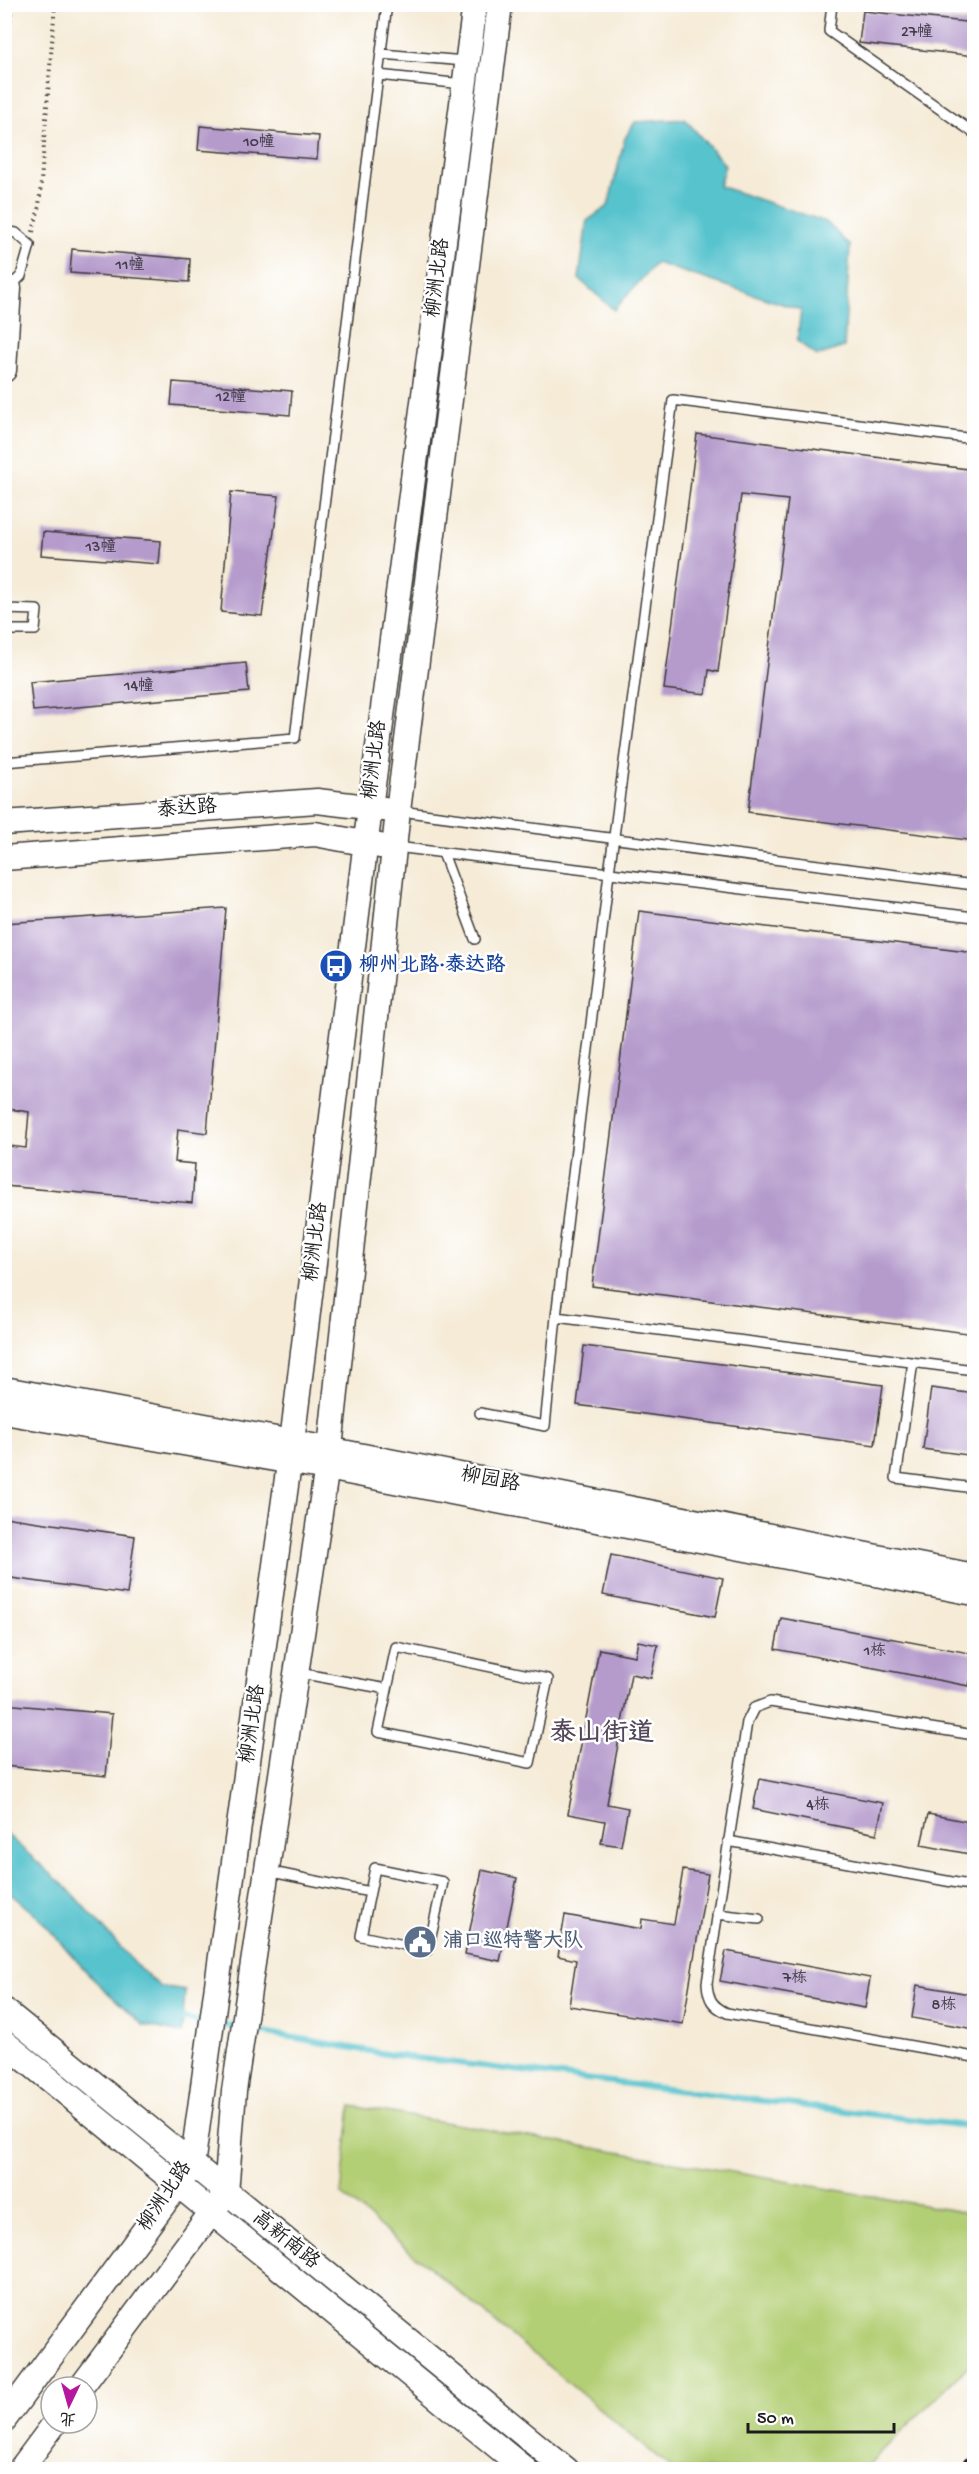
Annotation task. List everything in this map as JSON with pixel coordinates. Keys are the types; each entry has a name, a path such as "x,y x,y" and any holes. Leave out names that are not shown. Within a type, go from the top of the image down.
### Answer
{"main road":[{"name":"柳洲北路","path":"4,2420 192,2166 290,1452 365,844 475,4"},
{"name":"柳洲北路","path":"226,2193 234,2091 328,1459 398,811 500,4"},
{"path":"4,370 7,285"},
{"name":"泰达路","path":"4,823 317,801 398,811"},
{"name":"泰达路","path":"4,858 315,834 394,847"},
{"name":"柳园路","path":"4,1389 290,1452 975,1576"},
{"name":"柳园路","path":"4,1412 290,1452"},
{"name":"柳园路","path":"328,1459 975,1593"},
{"name":"高新南路","path":"4,2010 192,2166 567,2469"},
{"name":"高新南路","path":"4,2042 177,2186 526,2469"},
{"path":"90,2375 226,2193"},
{"path":"20,2469 45,2435"}],"lane":[{"path":"4,762 295,738 387,4"},
{"path":"832,4 829,31 975,133"},
{"path":"381,54 466,73"},
{"path":"378,75 466,73"},
{"path":"4,231 16,233 30,245 21,276 7,285"},
{"path":"480,1413 545,1426 609,873 673,400 975,439"},
{"path":"4,609 37,610 35,630 4,630"},
{"path":"398,811 975,885"},
{"path":"394,847 975,917"},
{"path":"443,854 476,939"},
{"path":"556,1317 975,1370"},
{"path":"912,1362 896,1478 975,1488"},
{"path":"396,1647 548,1679 530,1764 378,1732 387,1689 396,1647"},
{"path":"296,1672 387,1689"},
{"path":"975,1735 770,1702 754,1708 747,1722 707,1983 708,1996 715,2008 727,2013 975,2057"},
{"path":"728,1841 975,1886"},
{"path":"375,1868 443,1882 428,1950 361,1936 370,1892 375,1868"},
{"path":"267,1871 370,1892"},
{"path":"717,1914 759,1919"}],"path":[{"path":"4,80 12,4"},
{"path":"30,245 39,207 55,4"}],"green space":[{"path":"351,2106 974,2214 974,2360 864,2469 672,2469 341,2194"}],"water":[{"path":"685,119 725,165 719,186 826,222 850,246 844,347 817,356 797,341 801,310 656,263 614,310 579,279 587,221 608,206 625,138 635,122"},
{"path":"5,1833 68,1889 139,1968 161,1987 185,1991 182,2033 143,2025 92,1978 39,1918 5,1889"}],"building":[{"path":"863,11 975,23 975,56 859,43"},
{"path":"200,126 319,136 317,159 198,150"},
{"path":"72,249 190,259 189,282 70,273"},
{"path":"173,382 292,391 290,415 171,405"},
{"path":"697,434 975,470 975,841 748,812 788,500 741,495 718,672 709,670 706,694 664,689"},
{"path":"231,492 279,496 262,616 221,612"},
{"path":"43,532 161,541 159,564 41,555"},
{"path":"246,663 249,692 33,711 30,682"},
{"path":"226,908 207,1133 178,1129 175,1162 195,1164 192,1203 5,1186 9,1146 26,1148 29,1112 9,1109 4,1035 4,923"},
{"path":"639,911 975,953 975,1334 592,1286"},
{"path":"584,1346 883,1385 875,1445 577,1405"},
{"path":"931,1388 975,1394 975,1456 923,1449"},
{"path":"4,1517 135,1536 127,1594 4,1577"},
{"path":"611,1555 723,1578 715,1617 603,1595"},
{"path":"781,1618 975,1654 969,1686 775,1649"},
{"path":"638,1641 658,1645 651,1678 631,1674 607,1804 628,1808 621,1846 601,1843 605,1821 568,1814 599,1649 635,1656"},
{"path":"4,1704 112,1714 106,1776 4,1766"},
{"path":"759,1779 883,1803 877,1834 753,1809"},
{"path":"928,1814 975,1823 975,1855 921,1845"},
{"path":"482,1870 517,1878 500,1961 465,1954"},
{"path":"683,1870 708,1874 683,2024 569,2006 576,1960 558,1956 565,1915 641,1929 642,1919 674,1924"},
{"path":"726,1951 870,1978 865,2008 720,1981"},
{"path":"917,1985 975,1995 975,2029 912,2018"}],"waterway":[{"path":"176,2017 207,2023"},
{"path":"217,2024 240,2028"},
{"path":"250,2030 392,2055 974,2127"}],"railway":[{"path":"958,2470 974,2452"}],"place":[{"name":"柳州北路·泰达路","path":"336,966"},
{"name":"浦口巡特警大队","path":"420,1942"}],"district":[{"name":"泰山街道","path":"602,1735"}]}
